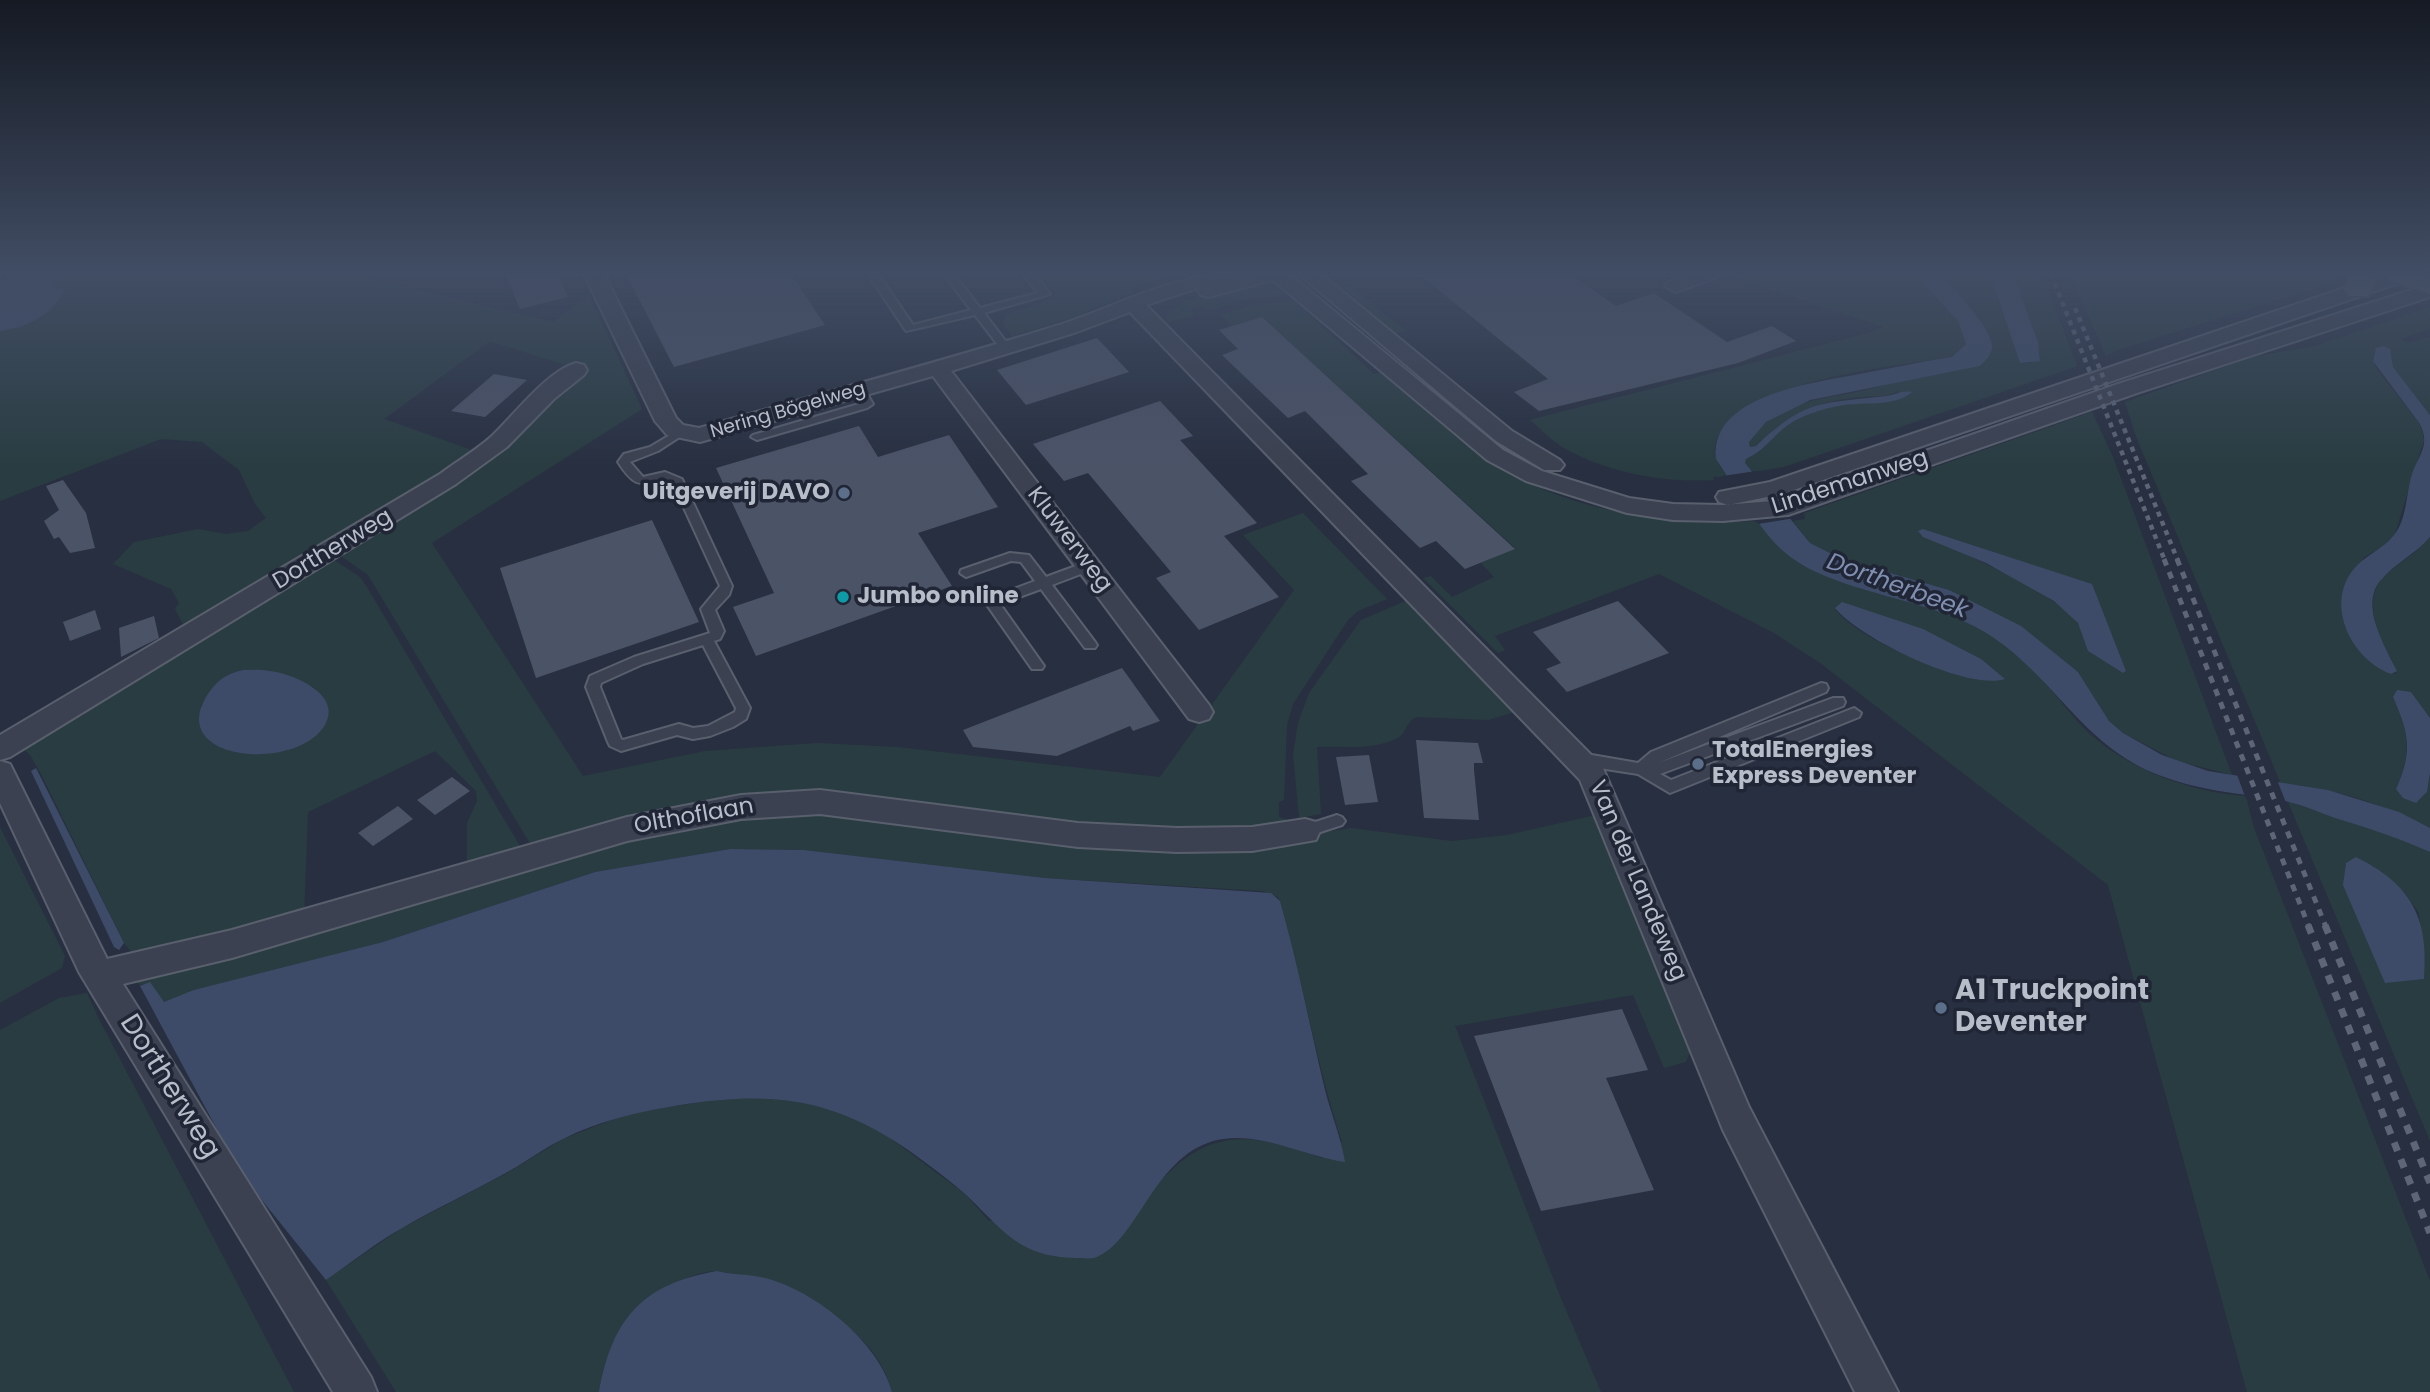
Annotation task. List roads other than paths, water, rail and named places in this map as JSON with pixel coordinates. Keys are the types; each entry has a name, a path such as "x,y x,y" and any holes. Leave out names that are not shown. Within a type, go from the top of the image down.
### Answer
{"street":[{"name":"Nering Bögelweg","path":"626,339 666,421 680,432 700,435 717,433 1033,339"},
{"name":"Van der Landeweg","path":"1167,339 1592,774 1736,1118 1877,1392"},
{"name":"Lindemanweg","path":"1354,339 1495,455 1534,476 1627,505 1673,512 1781,498 2129,388 2274,339"},
{"name":"Lindemanweg","path":"1387,339 1504,436 1542,461 1591,480 1649,494 1741,505"},
{"name":"Lindemanweg","path":"1781,498 2206,339"},
{"name":"Kluwerweg","path":"938,369 1199,712"},
{"name":"Dortherweg","path":"0,749 448,479 499,442 546,394 576,370"},
{"name":"Dortherweg","path":"0,772 100,975 356,1392"},
{"name":"Olthoflaan","path":"100,975 232,944 627,829 741,807 820,802 1078,835 1177,840 1252,839 1305,831"}],"lane":[{"path":"999,339 1005,347"},
{"path":"757,438 863,406 866,400 860,391"},
{"path":"680,432 654,450 628,457 624,462 636,480 643,482 665,476 678,482 726,586 724,592 708,609 717,631 715,636 706,639 595,680 593,687 615,742 621,746 630,745 679,729 685,734 696,735 741,715 743,708 706,639"},
{"path":"967,573 1019,556 1045,581 1090,645"},
{"path":"1037,666 992,602 1088,566"},
{"path":"1641,769 1656,756 1821,688"},
{"path":"1579,759 1641,769 1664,768 1838,702"},
{"path":"1641,769 1670,787 1854,713"},
{"path":"1305,831 1337,821"}],"water":[{"name":"Dortherbeek","path":"1964,339 1991,339 1992,348 1980,366 1810,400 1766,422 1749,442 1750,447 1756,446 1789,419 1816,406 1912,392 1897,400 1839,406 1806,415 1788,425 1758,452 1746,459 1745,463 1810,543 1842,559 1949,590 2021,626 2078,672 2109,721 2123,733 2162,755 2208,771 2328,790 2399,812 2430,828 2430,852 2291,803 2202,788 2169,779 2126,759 2086,726 2033,670 1991,636 1940,612 1827,577 1782,550 1747,507 1716,459 1718,438 1729,420 1745,407 1766,396 1790,388 1952,357 1966,344"},
{"path":"2012,339 2037,339 2040,361 2020,363"},
{"path":"2383,346 2390,349 2393,367 2430,415 2430,537 2381,580 2373,601 2376,625 2397,671 2391,674 2377,667 2354,644 2346,630 2342,614 2345,584 2353,570 2398,529 2404,514 2412,474 2424,444 2420,424 2373,361 2376,348"},
{"path":"1923,529 2092,584 2126,671 2123,673 2088,651 2078,623 2054,601 1986,563 1923,537 1918,531"},
{"path":"1842,602 1923,629 1981,659 2005,679 1988,681 1966,677 1941,670 1889,647 1848,620 1835,608"},
{"path":"243,670 279,673 312,687 327,704 329,714 325,725 310,740 289,750 265,754 241,753 220,747 205,735 199,719 206,697 213,687 226,676"},
{"path":"2397,690 2411,692 2430,718 2430,773 2427,792 2416,803 2403,798 2396,789 2407,753 2403,722 2393,697"},
{"path":"36,768 124,943 119,950 114,947 31,771"},
{"path":"730,849 804,850 1045,878 1271,893 1280,901 1345,1162 1246,1138 1213,1141 1192,1151 1175,1165 1109,1250 1094,1258 1076,1258 1039,1252 1025,1246 1001,1229 964,1193 918,1157 889,1137 833,1111 777,1100 747,1099 680,1105 635,1114 577,1132 394,1233 326,1280 241,1174 140,986 150,982 164,1002 194,990 383,942 595,872"},
{"path":"2356,857 2391,879 2413,906 2423,938 2424,979 2385,983 2343,885 2346,863"},
{"path":"717,1271 765,1278 784,1284 823,1306 859,1337 874,1355 892,1392 599,1392 612,1344 635,1309 669,1285"}],"railway":[{"path":"2077,339 2165,561"},
{"path":"2088,339 2178,561"},
{"path":"2164,559 2309,927"},
{"path":"2177,559 2326,927"},
{"path":"2308,925 2430,1233"},
{"path":"2325,925 2430,1183"}],"place":[{"name":"Uitgeverij DAVO","path":"844,493"},
{"name":"Jumbo online","path":"843,597"},
{"name":"TotalEnergies Express Deventer","path":"1698,764"},
{"name":"A1 Truckpoint Deventer","path":"1941,1008"}]}
